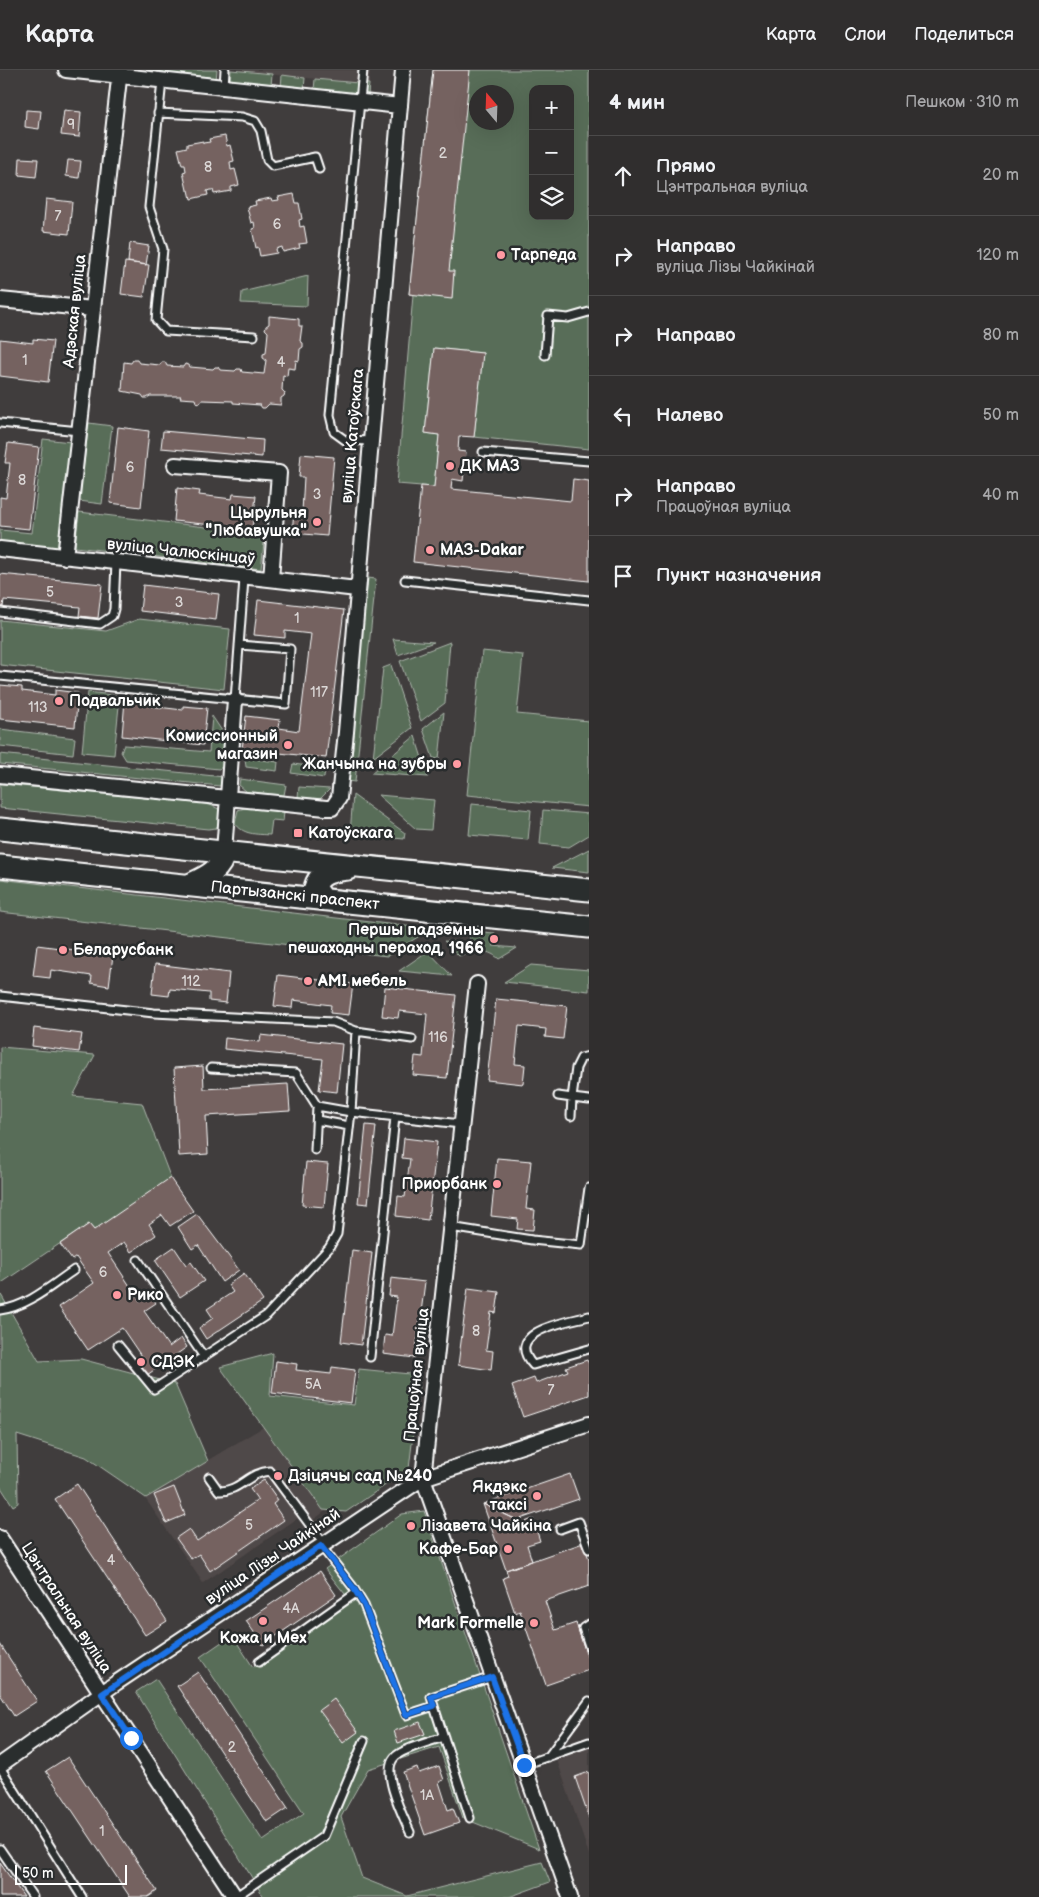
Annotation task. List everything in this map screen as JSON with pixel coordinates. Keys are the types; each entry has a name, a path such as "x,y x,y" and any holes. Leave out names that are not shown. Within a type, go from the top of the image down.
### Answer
{"main road":[{"path":"0,829 589,890"},
{"path":"189,886 208,876 218,867 223,861 224,852"},
{"name":"Партызанскі праспект","path":"0,866 589,928"},
{"path":"324,899 315,888 316,881 322,876 330,872 365,866"}],"street":[{"path":"66,70 119,73 162,81 400,106"},
{"name":"вуліца Катоўскага","path":"228,798 332,808 339,798 403,70"},
{"name":"Адэская вуліца","path":"65,556 119,73"},
{"path":"0,300 93,309"},
{"path":"175,465 279,473 271,579"},
{"name":"вуліца Чалюскінцаў","path":"0,549 357,589"},
{"path":"224,852 235,700"},
{"path":"0,775 228,798"},
{"name":"Працоўная вуліца","path":"477,984 423,1478 570,1897"},
{"name":"вуліца Лізы Чайкінай","path":"0,1766 102,1694 423,1478 589,1424"},
{"name":"Цэнтральная вуліца","path":"0,1538 235,1897"}],"lane":[{"path":"224,87 225,70"},
{"path":"363,70 330,415 334,432 345,440 370,441"},
{"path":"162,81 149,208 163,249 156,320 166,331 254,336"},
{"path":"158,114 242,117 255,121 261,131 267,160 273,166 316,157 319,169"},
{"path":"545,355 548,316 568,318 589,312"},
{"path":"0,423 79,431"},
{"path":"483,452 589,461"},
{"path":"0,612 100,624 112,616 114,609 116,562"},
{"path":"235,700 244,579"},
{"path":"404,580 589,600"},
{"path":"0,676 286,704 290,649 239,645"},
{"path":"0,996 154,1013 333,1022 356,1031 412,1039"},
{"path":"118,1345 154,1389 267,1315 329,1248 337,1234 351,1112 356,1031"},
{"path":"571,1116 576,1068 581,1058 589,1056"},
{"path":"212,1068 296,1073 318,1106 315,1150"},
{"path":"558,1096 589,1100"},
{"path":"318,1106 351,1112 461,1124"},
{"path":"370,1357 395,1117"},
{"path":"316,1120 349,1126"},
{"path":"450,1227 581,1246 589,1188"},
{"path":"138,1260 204,1357"},
{"path":"0,1310 16,1305 38,1294 74,1270"},
{"path":"589,1316 539,1329 530,1336 525,1345 526,1357 533,1365 589,1349"},
{"path":"209,1477 219,1491 228,1492 260,1472 270,1471 364,1605 406,1715 434,1706"},
{"path":"560,1529 579,1522 589,1549"},
{"path":"259,1662 356,1593"},
{"path":"589,1624 583,1628 589,1646"},
{"path":"470,1818 431,1697 492,1677"},
{"path":"548,1757 589,1701"},
{"path":"410,1832 389,1779 389,1767 394,1758 414,1747 444,1737"},
{"path":"235,1897 324,1836 364,1741"},
{"path":"524,1765 589,1742"},
{"path":"0,1766 82,1897"},
{"path":"0,1849 33,1897"}],"shaded area":[{"path":"226,70 370,70 369,84"},
{"name":"Дзіцячы сад №240","path":"300,1405 403,1454 309,1523 304,1525 298,1518 203,1583 145,1498"},
{"path":"589,1748 589,1855 557,1760"}],"green space":[{"path":"142,70 217,70 216,80 142,73"},
{"path":"231,70 272,74 271,86 230,82"},
{"name":"Тарпеда","path":"433,70 589,70 589,449 474,437 483,353 434,348 425,433 439,435 434,487 397,484 413,295 409,294"},
{"path":"282,75 305,78 304,89 281,87"},
{"path":"315,79 369,84 368,95 314,90"},
{"path":"308,276 307,306 241,303 242,292"},
{"path":"89,423 112,426 102,504 79,501"},
{"path":"43,439 71,442 59,549 0,543 0,530 32,533"},
{"path":"79,512 265,534 261,569 75,547"},
{"path":"368,578 376,579 355,782 347,781"},
{"path":"139,619 230,629 224,689 0,665 0,620 106,631"},
{"path":"393,639 434,642 398,655"},
{"path":"450,642 445,703 421,721 400,661"},
{"path":"482,651 523,655 517,714 589,721 589,807 467,795"},
{"path":"391,665 412,728 373,758 383,668"},
{"path":"88,692 120,696 114,755 82,752"},
{"path":"444,712 439,759 433,758 423,729"},
{"path":"212,716 224,734 225,765 219,769 126,760 121,752 124,745 209,752"},
{"path":"0,729 75,738 73,754 0,746"},
{"path":"415,736 428,777 371,773"},
{"path":"0,754 224,777 223,783 220,786 0,764"},
{"path":"245,758 278,762 277,771 246,767"},
{"path":"293,764 325,768 324,778 291,773"},
{"path":"240,779 286,785 284,795 247,792 239,785"},
{"path":"0,784 208,804 219,809 221,820 216,828 208,829 0,808"},
{"path":"299,787 330,789 320,799 298,797"},
{"path":"353,795 405,833 404,839 350,834"},
{"path":"378,795 434,800 431,830 416,829"},
{"path":"472,804 531,810 528,840 469,835"},
{"path":"248,807 284,812 283,821 272,820 270,835 246,832 235,823 238,810"},
{"path":"543,810 589,814 589,835 569,847 540,844"},
{"path":"589,849 589,872 552,868"},
{"path":"0,879 431,929 387,956 0,912"},
{"path":"470,931 495,933 493,946 517,948 499,959 490,953 480,951 469,952 459,956 444,941 469,943"},
{"path":"428,951 452,976 399,971"},
{"path":"531,965 589,970 589,991 504,982"},
{"path":"0,1047 95,1055 73,1096 142,1103 171,1179 94,1230 89,1224 0,1284"},
{"path":"0,1293 39,1361 81,1359 175,1384 208,1461 146,1498 86,1457 17,1435 18,1503 13,1506 0,1486"},
{"path":"273,1353 270,1396 354,1405 359,1369 420,1375 409,1469 346,1512 323,1510 220,1367"},
{"path":"424,1511 539,1849 463,1818 439,1747 368,1769 341,1817 362,1878 407,1896 542,1862 550,1882 509,1897 264,1897 136,1692 156,1679 263,1841 304,1813 200,1657 232,1635 253,1667 349,1599 325,1569 402,1514"}],"building":[{"path":"433,70 470,70 449,271 454,271 452,299 409,294"},
{"path":"26,110 41,111 39,129 25,127"},
{"path":"64,110 81,112 79,137 61,135"},
{"path":"225,136 227,146 230,145 234,161 230,162 231,170 235,169 239,185 231,187 231,191 214,194 213,190 210,190 207,191 208,195 191,199 183,172 186,171 185,165 182,165 178,149 187,147 187,144 203,141 203,143 210,142 209,139"},
{"path":"20,158 38,159 36,177 19,175"},
{"path":"68,160 81,161 79,178 66,176"},
{"path":"294,194 296,203 299,203 302,219 299,220 300,227 304,226 307,243 299,244 300,248 283,252 282,247 276,249 277,253 260,256 258,247 256,248 252,229 255,228 254,222 251,223 247,207 256,205 255,201 271,198 272,201 279,200 278,197"},
{"path":"46,199 72,202 69,234 43,231"},
{"path":"130,243 149,246 146,265 128,262"},
{"path":"125,262 149,265 144,297 121,294"},
{"path":"269,316 299,319 299,326 302,326 300,341 303,343 303,347 300,349 299,361 296,360 295,369 288,368 287,376 283,375 282,390 285,393 281,398 281,405 269,404 262,408 260,405 233,403 233,401 202,400 200,403 196,402 195,399 180,398 181,396 150,396 144,398 142,395 122,391 124,362 131,363 133,360 137,360 139,363 160,365 162,362 165,362 167,366 183,367 185,364 190,367 213,369 218,367 220,370 235,371 241,369 242,372 264,374 266,360 263,358 263,354 266,353 268,332 265,329 269,324"},
{"path":"0,339 33,343 33,339 53,341 48,382 0,376"},
{"name":"ДК МАЗ","path":"434,348 483,353 474,437 459,436 458,451 466,452 463,481 452,479 451,489 571,501 573,479 589,481 589,581 413,562 421,486 434,487 439,435 425,433"},
{"path":"118,427 149,431 141,507 110,503"},
{"path":"163,431 263,440 262,457 161,448"},
{"path":"8,443 39,447 29,529 0,526 0,497 6,498 10,463 5,463"},
{"path":"301,454 334,457 327,536 292,533 294,511 302,512 304,477 299,477"},
{"path":"177,488 200,491 199,495 232,499 233,494 256,496 252,529 174,521"},
{"path":"0,574 102,584 98,618 79,616 80,607 4,600 3,607 0,607"},
{"path":"143,585 219,594 216,620 140,611"},
{"path":"258,600 344,610 326,758 242,749 246,716 280,720 279,728 299,731 311,634 285,631 285,638 254,635"},
{"path":"0,685 22,687 22,691 55,695 55,690 78,693 75,727 0,719"},
{"path":"125,700 150,702 149,706 183,710 183,706 207,708 203,745 122,736"},
{"path":"37,945 113,955 109,986 91,983 92,976 51,970 50,978 33,976"},
{"path":"155,964 229,973 226,1003 209,1001 209,993 170,989 169,996 152,994"},
{"path":"278,975 353,984 349,1015 330,1013 331,1005 293,1000 292,1008 274,1006"},
{"path":"385,987 456,995 447,1078 413,1075 415,1056 423,1057 427,1014 399,1011 398,1018 382,1016"},
{"path":"496,999 567,1006 563,1039 545,1037 546,1029 519,1026 515,1064 525,1065 523,1084 487,1080"},
{"path":"34,1028 82,1034 79,1052 32,1046"},
{"path":"261,1035 342,1044 337,1092 319,1090 323,1059 224,1049 225,1038 260,1042"},
{"path":"203,1066 204,1089 288,1084 290,1111 206,1116 208,1154 179,1156 174,1068"},
{"path":"366,1125 376,1126 368,1204 358,1203"},
{"path":"404,1138 437,1142 428,1220 396,1216 398,1196 405,1197 410,1159 402,1158"},
{"path":"497,1158 531,1161 526,1209 535,1210 533,1230 517,1229 518,1219 491,1216"},
{"path":"306,1162 328,1164 324,1207 302,1205"},
{"path":"170,1178 193,1211 170,1226 162,1215 149,1224 156,1235 131,1252 124,1242 108,1253 140,1301 150,1295 156,1303 144,1311 169,1347 181,1338 187,1347 147,1375 136,1359 141,1356 122,1328 88,1350 59,1307 94,1283 76,1257 72,1260 60,1244 89,1224 94,1230"},
{"path":"197,1214 239,1270 222,1282 198,1245 192,1249 178,1227"},
{"path":"174,1247 186,1265 191,1262 204,1281 180,1297 155,1260"},
{"path":"352,1250 372,1253 361,1345 341,1342"},
{"path":"244,1273 263,1301 206,1339 199,1328 213,1318 207,1309 233,1292 228,1285"},
{"path":"391,1278 425,1282 415,1358 383,1354 385,1335 392,1336 397,1297 389,1296"},
{"path":"468,1288 499,1292 496,1313 491,1312 486,1350 493,1351 491,1370 458,1365"},
{"path":"587,1360 589,1364 589,1395 523,1417 512,1386 534,1378 536,1383 568,1371 566,1367"},
{"path":"276,1361 297,1364 296,1370 331,1374 332,1367 355,1370 351,1403 272,1393"},
{"path":"570,1474 579,1499 517,1520 483,1504"},
{"path":"264,1480 278,1500 273,1504 284,1520 210,1571 199,1554 191,1559 176,1538 189,1529 197,1541 258,1500 250,1489"},
{"path":"77,1484 167,1621 145,1635 55,1499"},
{"path":"174,1487 185,1515 166,1523 154,1495"},
{"path":"483,1504 517,1520 519,1524 533,1519 540,1541 527,1545 532,1561 506,1570"},
{"path":"583,1543 589,1559 589,1586 545,1601 555,1630 576,1623 589,1662 589,1670 546,1685 520,1611 515,1613 503,1578 508,1576 506,1570"},
{"path":"320,1571 336,1595 263,1645 246,1621"},
{"path":"0,1644 37,1701 14,1716 0,1694"},
{"path":"198,1672 288,1808 267,1822 177,1686"},
{"path":"334,1699 358,1732 343,1743 319,1710"},
{"path":"420,1722 425,1734 398,1743 394,1731"},
{"path":"68,1757 157,1891 148,1897 130,1897 46,1771"},
{"path":"439,1766 444,1780 439,1782 448,1810 453,1808 459,1823 425,1835 403,1772 417,1767 419,1773"},
{"path":"589,1772 589,1818 575,1777"},
{"path":"0,1863 24,1897 0,1897"}],"place":[{"name":"Тарпеда","path":"501,255"},
{"name":"ДК МАЗ","path":"450,466"},
{"name":"Цырульня \"Любавушка\"","path":"317,522"},
{"name":"МАЗ-Dakar","path":"430,550"},
{"name":"Подвальчик","path":"59,701"},
{"name":"Комиссионный магазин","path":"288,745"},
{"name":"Жанчына на зубры","path":"457,764"},
{"name":"Катоўскага","path":"298,833"},
{"name":"Першы падземны пешаходны пераход, 1966","path":"494,939"},
{"name":"Беларусбанк","path":"63,950"},
{"name":"AMI мебель","path":"308,981"},
{"name":"Приорбанк","path":"497,1184"},
{"name":"Рико","path":"117,1295"},
{"name":"СДЭК","path":"141,1362"},
{"name":"Дзіцячы сад №240","path":"278,1476"},
{"name":"Якдэкс таксі","path":"537,1496"},
{"name":"Лізавета Чайкіна","path":"411,1526"},
{"name":"Кафе-Бар","path":"508,1549"},
{"name":"Кожа и Мех","path":"263,1621"},
{"name":"Mark Formelle","path":"534,1623"}],"route":[{"path":"131,1738 102,1694 321,1546 353,1587 364,1605 406,1715 434,1706 431,1697 492,1677 524,1765"}]}
